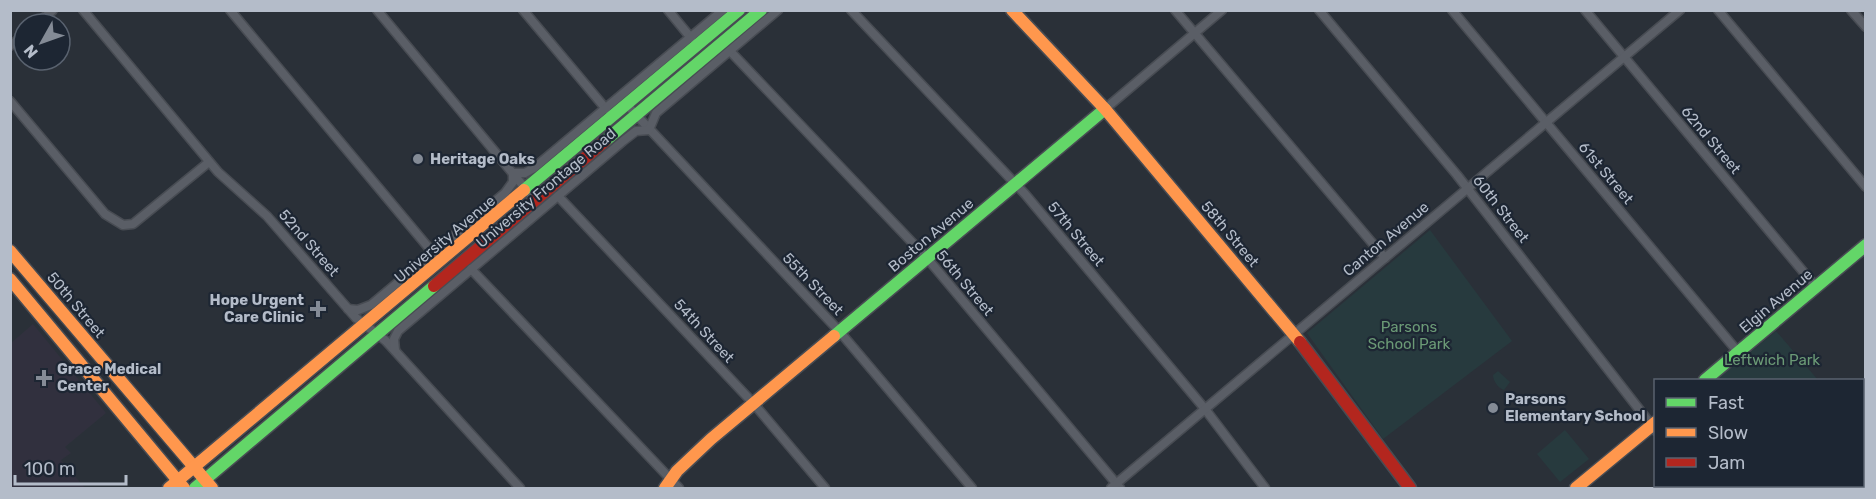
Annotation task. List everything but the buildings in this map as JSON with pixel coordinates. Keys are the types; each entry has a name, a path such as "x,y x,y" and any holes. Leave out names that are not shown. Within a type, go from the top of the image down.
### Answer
{"main road":[{"name":"University Avenue","path":"177,486 194,467 739,10"},
{"name":"University Avenue","path":"204,486 376,334 761,10"},
{"name":"58th Street","path":"1012,10 1105,109 1294,334 1410,489"},
{"name":"Boston Avenue","path":"672,486 695,454 1105,109"},
{"name":"Elgin Avenue","path":"1707,379 1866,245"},
{"name":"50th Street","path":"10,251 194,467 204,486"},
{"path":"10,279 177,486"},
{"path":"1576,489 1654,426"}],"street":[{"name":"52nd Street","path":"82,10 209,162 233,187 267,216 347,309 364,326 395,350 520,489"},
{"path":"230,10 433,253"},
{"path":"377,10 535,200"},
{"path":"523,10 606,109"},
{"path":"668,10 691,38"},
{"name":"University Frontage Road","path":"347,309 358,310 371,305 505,193 513,182 513,173 525,173 534,168 723,10"},
{"path":"649,130 656,113 778,10"},
{"name":"57th Street","path":"851,10 1016,184 1205,409 1265,489"},
{"path":"1175,10 1385,258"},
{"name":"Boston Avenue","path":"1105,109 1222,10"},
{"name":"60th Street","path":"1319,10 1468,188 1654,426"},
{"name":"61st Street","path":"1452,10 1738,352"},
{"name":"62nd Street","path":"1585,10 1816,287"},
{"name":"Canton Avenue","path":"1116,487 1205,409 1680,10"},
{"path":"1718,10 1866,187"},
{"path":"1851,10 1866,27"},
{"name":"56th Street","path":"730,51 927,258 1116,487"},
{"path":"10,101 105,214 123,225 134,224 209,162"},
{"name":"55th Street","path":"627,105 840,332 972,489"},
{"name":"University Frontage Road","path":"395,350 394,339 398,330 636,131 649,130"},
{"name":"54th Street","path":"558,196 754,404 825,489"},
{"path":"471,269 672,486"}],"shaded area":[{"name":"Grace Medical Center","path":"33,324 106,413 65,447 71,453 61,460 85,488 11,488 11,343"}],"green space":[{"name":"Parsons School Park","path":"1430,230 1512,341 1383,439 1307,333"},
{"name":"Leftwich Park","path":"1776,331 1817,379 1717,379"},
{"path":"1498,371 1510,382 1504,390 1494,380 1493,375"},
{"path":"1864,417 1865,488 1708,488 1864,487"},
{"path":"1565,430 1589,459 1560,482 1537,454"}],"traffic: fast":[{"path":"524,190 739,10"},
{"path":"605,141 761,10"},
{"path":"834,336 1105,109"},
{"path":"1706,379 1866,245"},
{"path":"195,488 434,286"}],"traffic: slow":[{"path":"1012,10 1105,109 1300,342"},
{"path":"169,488 524,190"},
{"path":"10,251 212,488"},
{"path":"10,279 184,488"},
{"path":"665,488 677,471 711,439 834,336"},
{"path":"1576,488 1654,424"}],"traffic: jam":[{"path":"434,286 605,141"},
{"path":"1300,342 1410,488"}],"place":[{"name":"Heritage Oaks","path":"418,159"},
{"name":"Hope Urgent Care Clinic","path":"318,309"},
{"name":"Grace Medical Center","path":"44,378"},
{"name":"Parsons Elementary School","path":"1493,408"}]}
